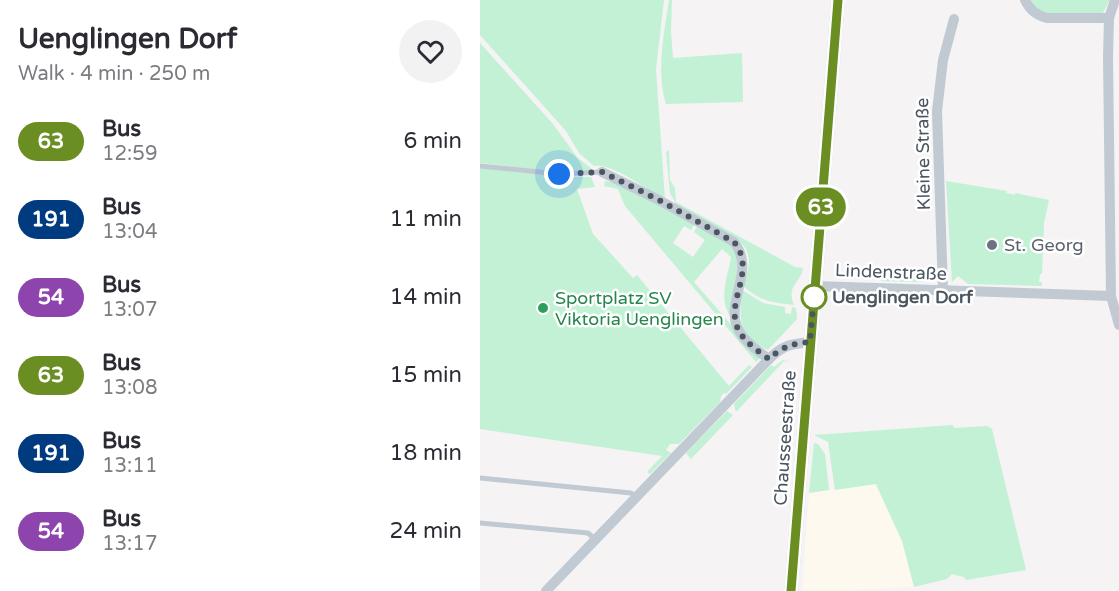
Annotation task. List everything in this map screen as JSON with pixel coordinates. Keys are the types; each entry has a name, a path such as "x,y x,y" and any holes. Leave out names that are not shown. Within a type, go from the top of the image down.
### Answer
{"main road":[{"name":"Chausseestraße","path":"791,591 838,0"}],"street":[{"path":"1025,0 1029,8 1037,15 1047,18 1109,18"},
{"path":"1115,0 1109,18 1108,57 1115,238 1111,296 1119,325"},
{"name":"Kleine Straße","path":"944,290 937,111 942,69 954,19"},
{"path":"602,172 668,204 734,242 741,251 744,264 734,307 735,324 743,337 769,359"},
{"name":"Lindenstraße","path":"814,286 1111,296"},
{"path":"546,591 780,348 794,343 810,342"}],"lane":[{"path":"480,166 559,174 602,172"},
{"path":"480,478 631,493 637,498"},
{"path":"480,523 588,533 596,541"}],"shaded area":[{"path":"875,484 902,541 914,587 838,591 802,590 809,493"}],"green space":[{"path":"480,0 664,0 656,69 665,200 620,173 602,166 594,166 579,153 566,131 480,35"},
{"path":"669,0 672,0 673,58 742,53 743,102 666,104 661,65"},
{"path":"1031,0 1110,0 1103,13 1062,15 1043,11"},
{"path":"480,43 553,124 577,157 592,169 590,172 567,173 480,163"},
{"path":"669,150 670,180 675,188 676,202 795,267 803,268 792,293 794,305 767,300 743,286 749,262 744,246 678,207 670,193 666,152"},
{"path":"480,168 567,177 591,177 595,187 577,189 593,234 633,278 637,275 729,386 749,365 752,367 726,394 721,396 720,402 679,444 670,444 666,450 671,453 650,474 647,472 662,456 480,429"},
{"path":"605,181 619,184 695,223 691,230 684,226 673,243 693,257 705,240 694,232 698,225 726,241 739,253 732,318 724,297 731,257 722,249 694,282 760,358 756,362 625,206 618,189 604,186"},
{"path":"946,181 1049,200 1044,223 1042,274 1040,274 1039,282 1042,282 1042,286 968,284 958,276 952,282"},
{"path":"936,268 923,282 882,281 881,272"},
{"path":"742,290 763,303 785,307 785,313 791,314 792,307 796,308 797,319 768,350 758,345 746,333 741,318"},
{"path":"783,360 791,362 784,361 736,412 734,404 771,365 774,367"},
{"path":"727,411 733,415 691,459 686,453"},
{"path":"953,425 954,428 987,426 992,429 1026,570 966,580 964,577 952,574 947,579 914,587 902,541 876,484 835,490 828,442 814,435"},
{"path":"814,443 818,444 825,454 829,490 809,493"}],"bus line":[{"name":"63","path":"791,591 838,0"}],"place":[{"name":"St. Georg","path":"992,245"},
{"name":"Uenglingen Dorf","path":"814,297"},
{"name":"Sportplatz SV Viktoria Uenglingen","path":"543,308"}],"route":[{"path":"559,174 602,172 693,218 734,242 741,251 744,264 734,307 735,324 743,337 769,359 780,348 794,343 810,342 814,297"}]}
